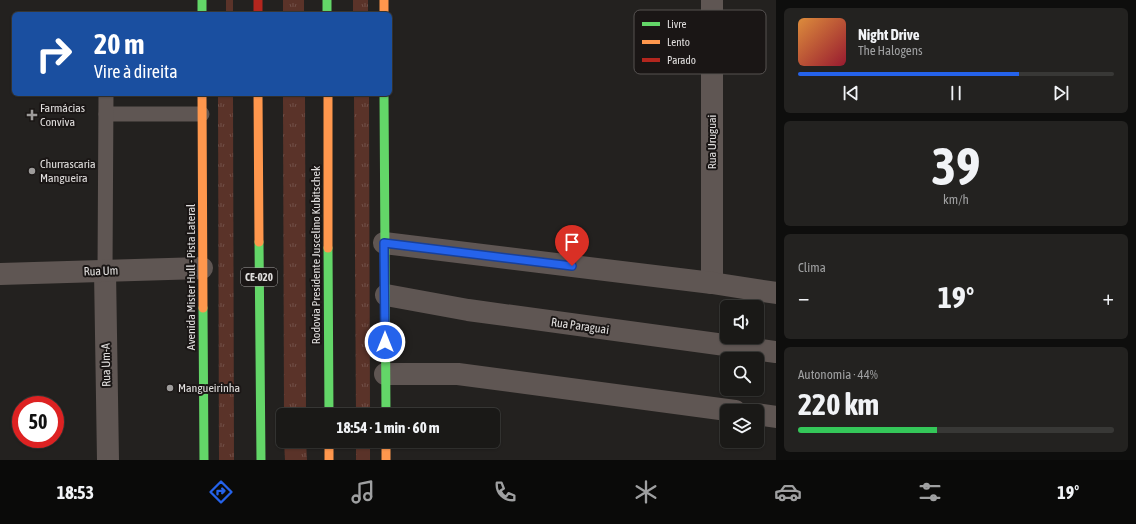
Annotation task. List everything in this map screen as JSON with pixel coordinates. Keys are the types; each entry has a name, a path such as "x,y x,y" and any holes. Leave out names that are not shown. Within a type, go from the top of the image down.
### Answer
{"main road":[{"path":"202,0 202,12"},
{"path":"258,0 258,12"},
{"path":"327,0 327,12"},
{"path":"384,0 384,12"},
{"name":"Avenida Mister Hull - Pista Lateral","path":"202,96 204,460"},
{"name":"CE-020","path":"258,96 261,460"},
{"name":"Rodovia Presidente Juscelino Kubitschek","path":"328,96 329,408"},
{"path":"384,96 386,408"},
{"path":"329,448 329,460"},
{"path":"386,448 386,460"}],"street":[{"name":"Rua Uruguai","path":"712,74 712,283"},
{"path":"384,243 712,283 776,293"},
{"name":"Rua Um","path":"0,274 202,268"},
{"name":"Rua Um-A","path":"105,271 108,460"},
{"name":"Rua Paraguai","path":"386,295 468,310 776,352"},
{"path":"385,374 458,374 720,409"},
{"path":"764,415 776,417"}],"lane":[{"path":"105,271 106,96"},
{"path":"106,114 202,114"}],"green space":[{"path":"226,0 233,0 233,12 226,12"},
{"path":"283,0 304,0 304,12 283,12"},
{"path":"353,0 368,0 368,12 353,12"},
{"path":"218,96 233,96 234,460 219,460"},
{"path":"283,96 305,96 306,408 284,408"},
{"path":"354,96 369,96 370,408 356,408"},
{"path":"284,448 306,448 307,460 285,460"},
{"path":"356,448 370,448 370,460 356,460"}],"traffic: fast":[{"path":"202,0 202,12"},
{"path":"327,0 327,12"},
{"path":"384,96 386,408"},
{"path":"259,242 261,460"},
{"path":"328,248 329,408"},
{"path":"203,308 204,460"}],"traffic: slow":[{"path":"384,0 384,12"},
{"path":"202,96 203,308"},
{"path":"258,96 259,242"},
{"path":"328,96 328,248"},
{"path":"329,448 329,460"},
{"path":"386,448 386,460"}],"traffic: jam":[{"path":"258,0 258,12"}],"place":[{"name":"Farmácias Conviva","path":"32,115"},
{"name":"Churrascaria Mangueira","path":"32,171"},
{"name":"Mangueirinha","path":"170,388"}],"route":[{"path":"385,342 386,295 384,243 572,266"}]}
